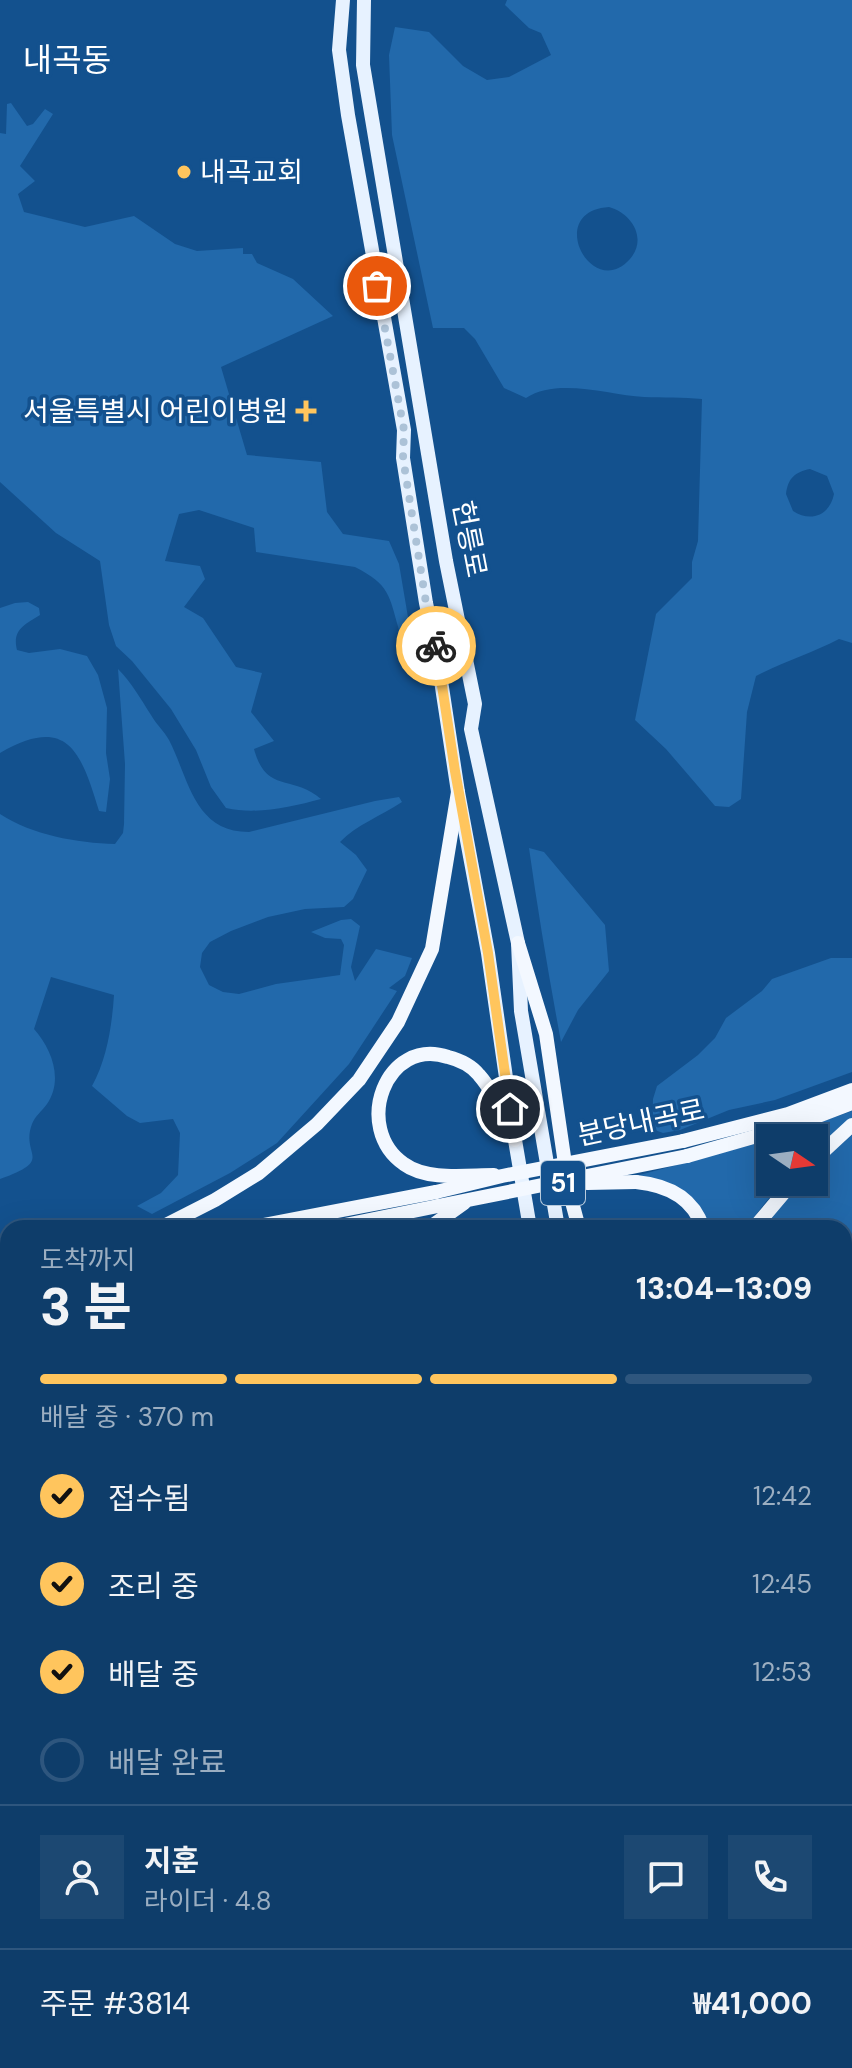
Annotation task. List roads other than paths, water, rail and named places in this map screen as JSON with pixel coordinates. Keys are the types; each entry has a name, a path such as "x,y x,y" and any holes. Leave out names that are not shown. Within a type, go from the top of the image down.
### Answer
{"highway":[{"path":"176,1220 259,1173 317,1124 359,1080 398,1022 432,949 458,792"},
{"path":"518,943 546,1034 564,1188 576,1220"},
{"path":"502,1176 435,1174 402,1164 384,1143 376,1119 380,1094 393,1070 411,1057 437,1053 464,1062 480,1075 515,1140"},
{"name":"분당내곡로","path":"383,1220 436,1212 464,1203 564,1188 852,1090"},
{"name":"분당내곡로","path":"342,1220 436,1212 502,1176 685,1148 792,1126 852,1103"},
{"path":"828,1147 852,1125"},
{"path":"564,1188 645,1183 665,1188 684,1198 700,1220"},
{"path":"761,1220 781,1196"}],"main road":[{"name":"헌릉로","path":"343,0 339,50 348,115 404,430 406,473 426,603 488,953 529,1220"},
{"name":"헌릉로","path":"364,0 363,65 444,547 475,704 471,729 518,943 521,1011 557,1220"}],"place":[{"name":"내곡교회","path":"184,172"},
{"name":"서울특별시 어린이병원","path":"306,411"}],"district":[{"name":"내곡동","path":"67,60"}]}
